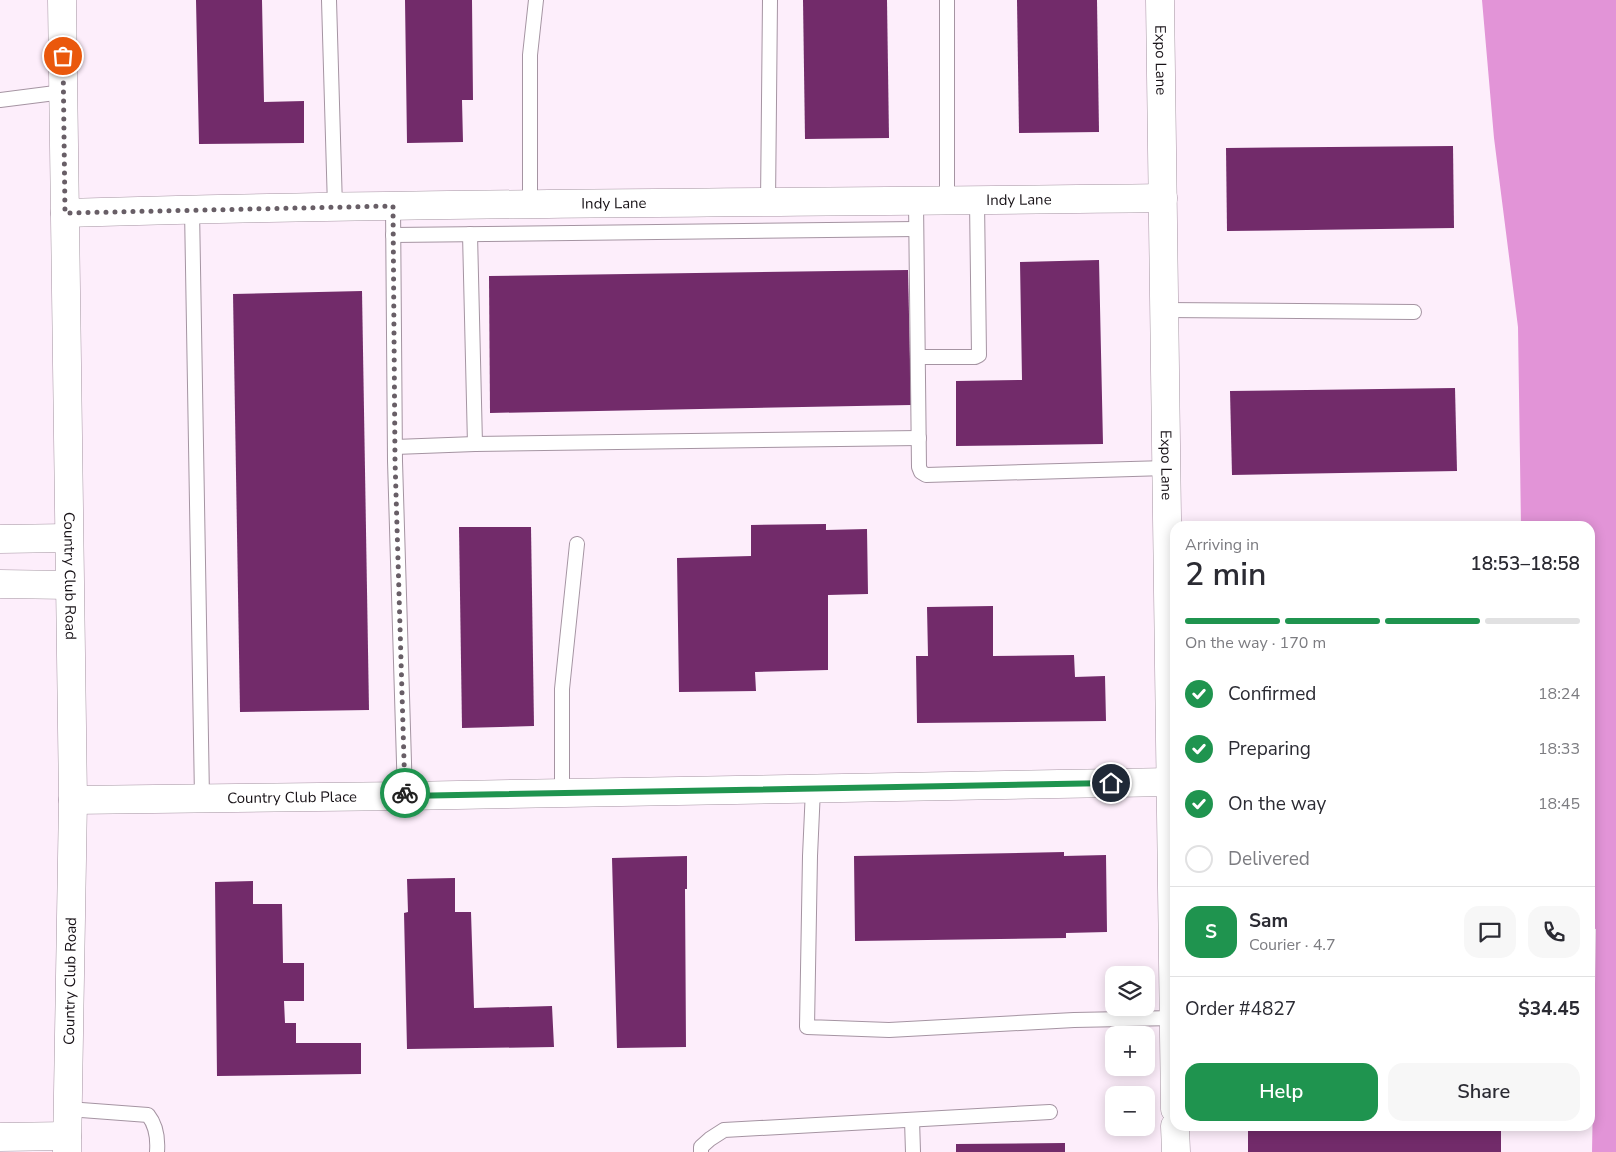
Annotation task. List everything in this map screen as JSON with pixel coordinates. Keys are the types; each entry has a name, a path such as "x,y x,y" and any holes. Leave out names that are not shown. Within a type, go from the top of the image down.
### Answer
{"street":[{"name":"Country Club Road","path":"62,0 73,800 67,1144"},
{"name":"Expo Lane","path":"1160,0 1166,468 1170,522"},
{"name":"Indy Lane","path":"65,213 393,206 1163,198"},
{"path":"0,539 68,538"},
{"path":"0,584 69,585"},
{"name":"Country Club Place","path":"73,800 1170,782"},
{"path":"1175,1131 1176,1152"},
{"path":"0,1137 67,1144"}],"lane":[{"path":"329,0 335,207"},
{"path":"530,205 530,55 536,0"},
{"path":"768,203 770,0"},
{"path":"948,0 948,201"},
{"path":"0,100 63,92"},
{"path":"918,357 975,357 979,355 976,201"},
{"path":"916,202 919,467 921,472 926,475 1166,468"},
{"path":"393,206 395,447 405,796"},
{"path":"192,209 202,798"},
{"path":"394,235 916,229"},
{"path":"470,234 475,444"},
{"path":"1164,310 1414,312"},
{"path":"395,447 475,444 919,438"},
{"path":"562,793 562,689 577,544"},
{"path":"813,789 806,1028 889,1030 1074,1020 1170,1030"},
{"path":"68,1109 148,1115 154,1122 157,1152"},
{"path":"701,1152 701,1147 710,1138 724,1130 1050,1112"},
{"path":"912,1120 913,1152"}],"shaded area":[{"path":"1482,0 1616,0 1616,1152 1592,1152 1592,1131 1595,1131 1596,929 1595,521 1521,521 1518,327 1494,138"}],"building":[{"path":"196,0 262,0 264,102 304,101 304,143 199,144"},
{"path":"405,0 472,0 473,100 462,100 463,142 407,143"},
{"path":"803,0 887,0 889,138 805,139"},
{"path":"1017,0 1097,0 1099,132 1019,133"},
{"path":"1453,146 1454,228 1227,231 1226,148"},
{"path":"1099,260 1103,444 956,446 956,381 1022,380 1020,262"},
{"path":"908,270 911,405 490,413 489,276"},
{"path":"362,291 369,710 240,712 233,294"},
{"path":"1455,388 1457,471 1232,475 1230,391"},
{"path":"826,524 826,530 867,529 868,594 828,595 828,670 755,672 756,691 679,692 677,558 751,556 751,525"},
{"path":"459,527 531,527 534,726 462,728"},
{"path":"993,606 993,656 1074,655 1075,677 1105,676 1106,721 917,723 916,656 928,656 927,607"},
{"path":"1064,852 1064,856 1106,855 1107,932 1066,933 1066,938 855,941 854,856"},
{"path":"687,856 687,889 685,889 686,1047 617,1048 612,858"},
{"path":"455,878 455,912 471,912 474,1008 552,1006 554,1047 407,1049 404,913 408,912 407,879"},
{"path":"253,881 253,904 282,904 283,963 304,963 304,1001 284,1001 285,1023 296,1023 296,1043 361,1043 361,1074 217,1076 215,882"},
{"path":"1248,1131 1501,1131 1501,1152 1248,1152"},
{"path":"1065,1143 1065,1152 956,1152 956,1144"}],"way so far":[{"path":"63,56 65,213 393,206 395,460 405,793"}],"route":[{"path":"405,793 405,796 1111,783"}]}
